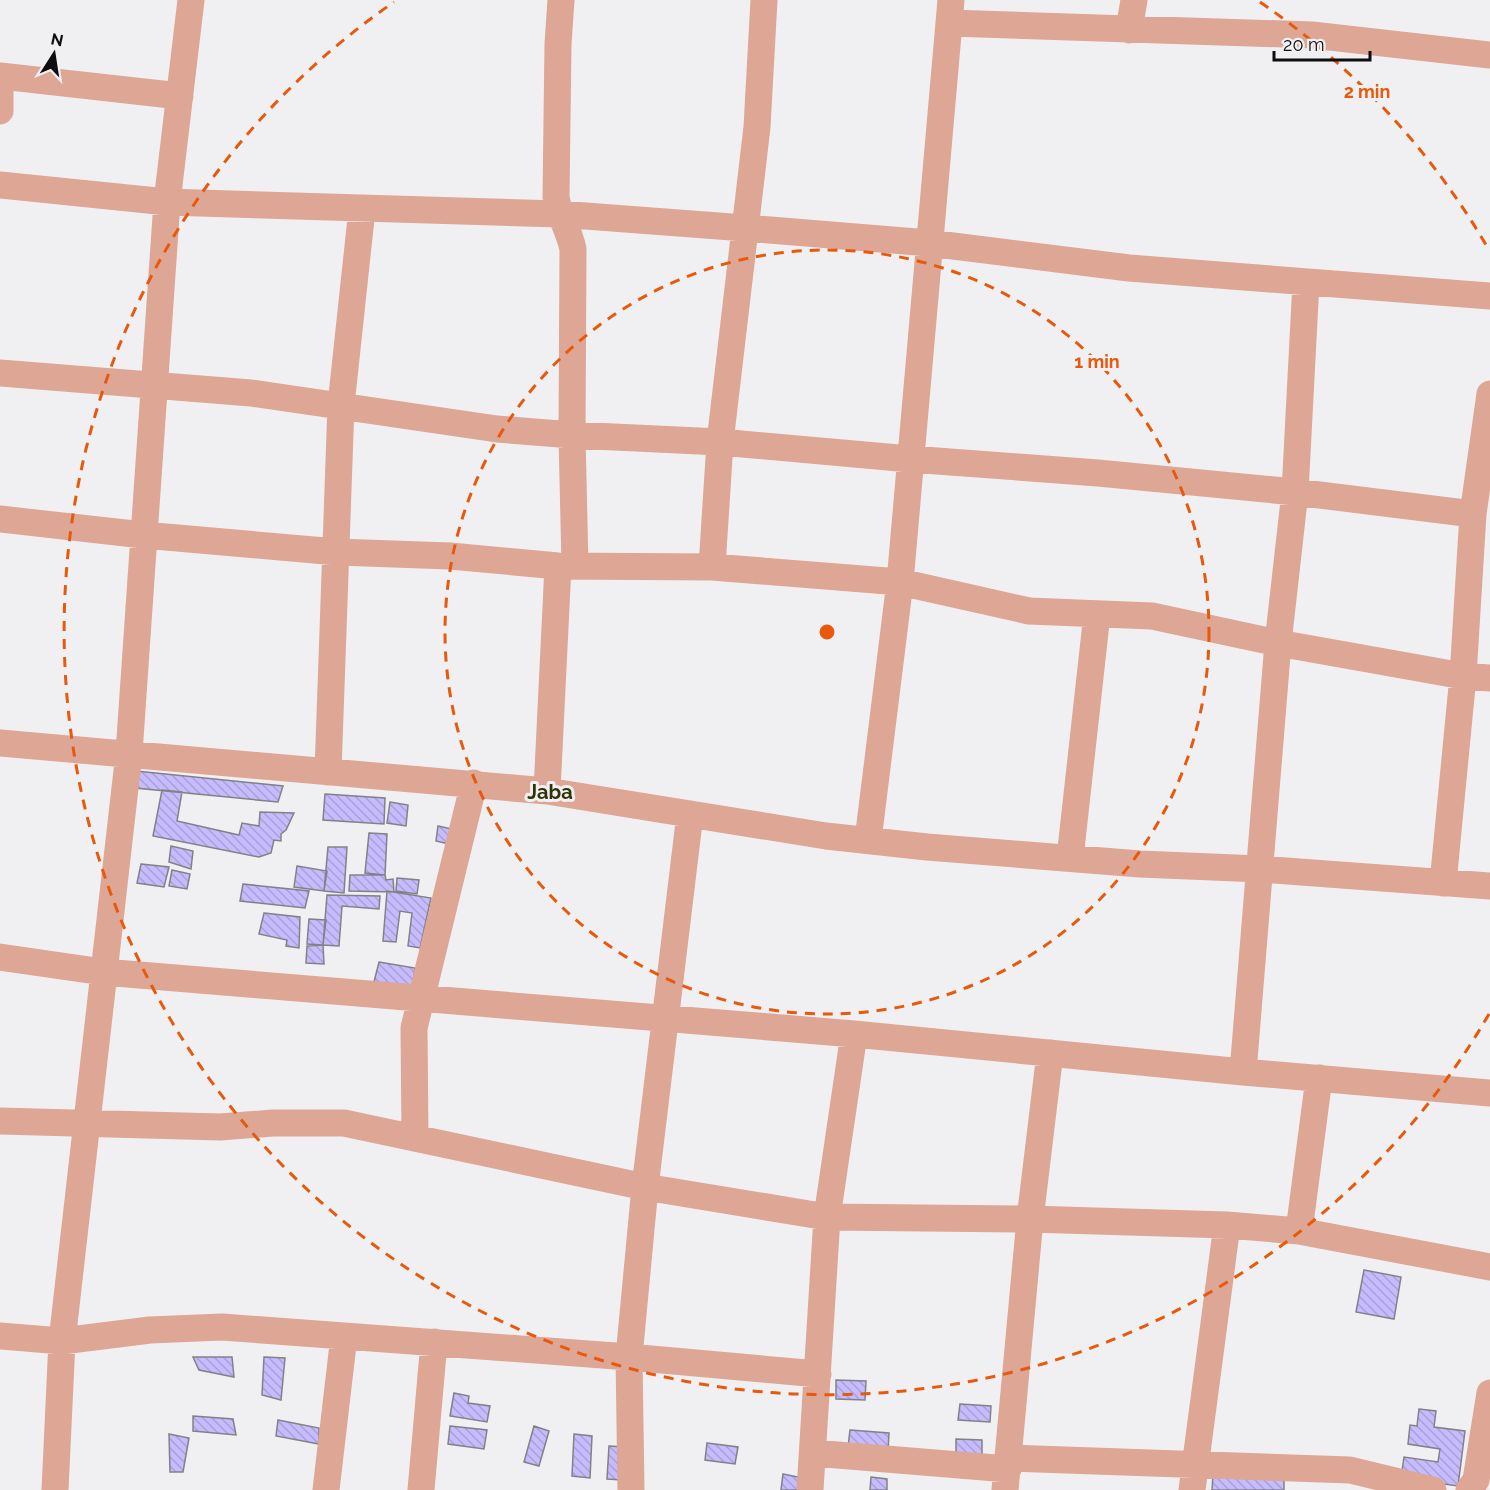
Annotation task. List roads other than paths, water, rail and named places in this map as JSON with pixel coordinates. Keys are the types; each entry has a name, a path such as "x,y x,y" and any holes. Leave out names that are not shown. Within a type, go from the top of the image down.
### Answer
{"street":[{"path":"55,1490 62,1341 129,753 167,202 191,0"},
{"path":"547,790 566,566 572,435 573,249 569,233 559,214 556,197 558,44 561,0"},
{"path":"712,567 720,442 757,127 764,0"},
{"path":"1129,30 1134,0"},
{"path":"868,840 900,582 950,11 1129,30 1312,35 1490,55"},
{"path":"0,76 180,96"},
{"path":"0,92 0,111"},
{"path":"0,184 167,202 559,214 930,243 1129,268 1490,296"},
{"path":"328,772 342,405 362,209"},
{"path":"1243,1072 1278,643 1295,492 1306,282"},
{"path":"0,373 251,393 496,429 720,442 1098,473 1295,492 1473,514"},
{"path":"1443,883 1463,676 1473,514 1490,394"},
{"path":"0,519 143,536 337,552 450,556 566,566 712,567 900,582 1029,611 1152,616 1278,643 1463,676 1490,678"},
{"path":"1070,858 1097,614"},
{"path":"0,743 547,790 826,836 927,847 1140,864 1260,869 1490,886"},
{"path":"415,1138 414,1028 474,783"},
{"path":"631,1490 629,1357 645,1187 690,814"},
{"path":"0,957 103,972 855,1034 1243,1072 1490,1093"},
{"path":"810,1490 827,1217 855,1034"},
{"path":"1007,1472 1030,1220 1050,1053"},
{"path":"1299,1231 1319,1078"},
{"path":"0,1121 220,1127 273,1123 344,1123 645,1187 827,1217 1227,1224 1299,1231 1490,1267"},
{"path":"1193,1477 1227,1224"},
{"path":"0,1336 62,1341 150,1330 222,1327 629,1357 818,1374"},
{"path":"326,1490 344,1336"},
{"path":"421,1490 434,1342"},
{"path":"1469,1490 1476,1480 1490,1393"},
{"path":"813,1453 1007,1472 1193,1477 1350,1470 1433,1490"}],"district":[{"name":"Jaba","path":"550,792"}]}
